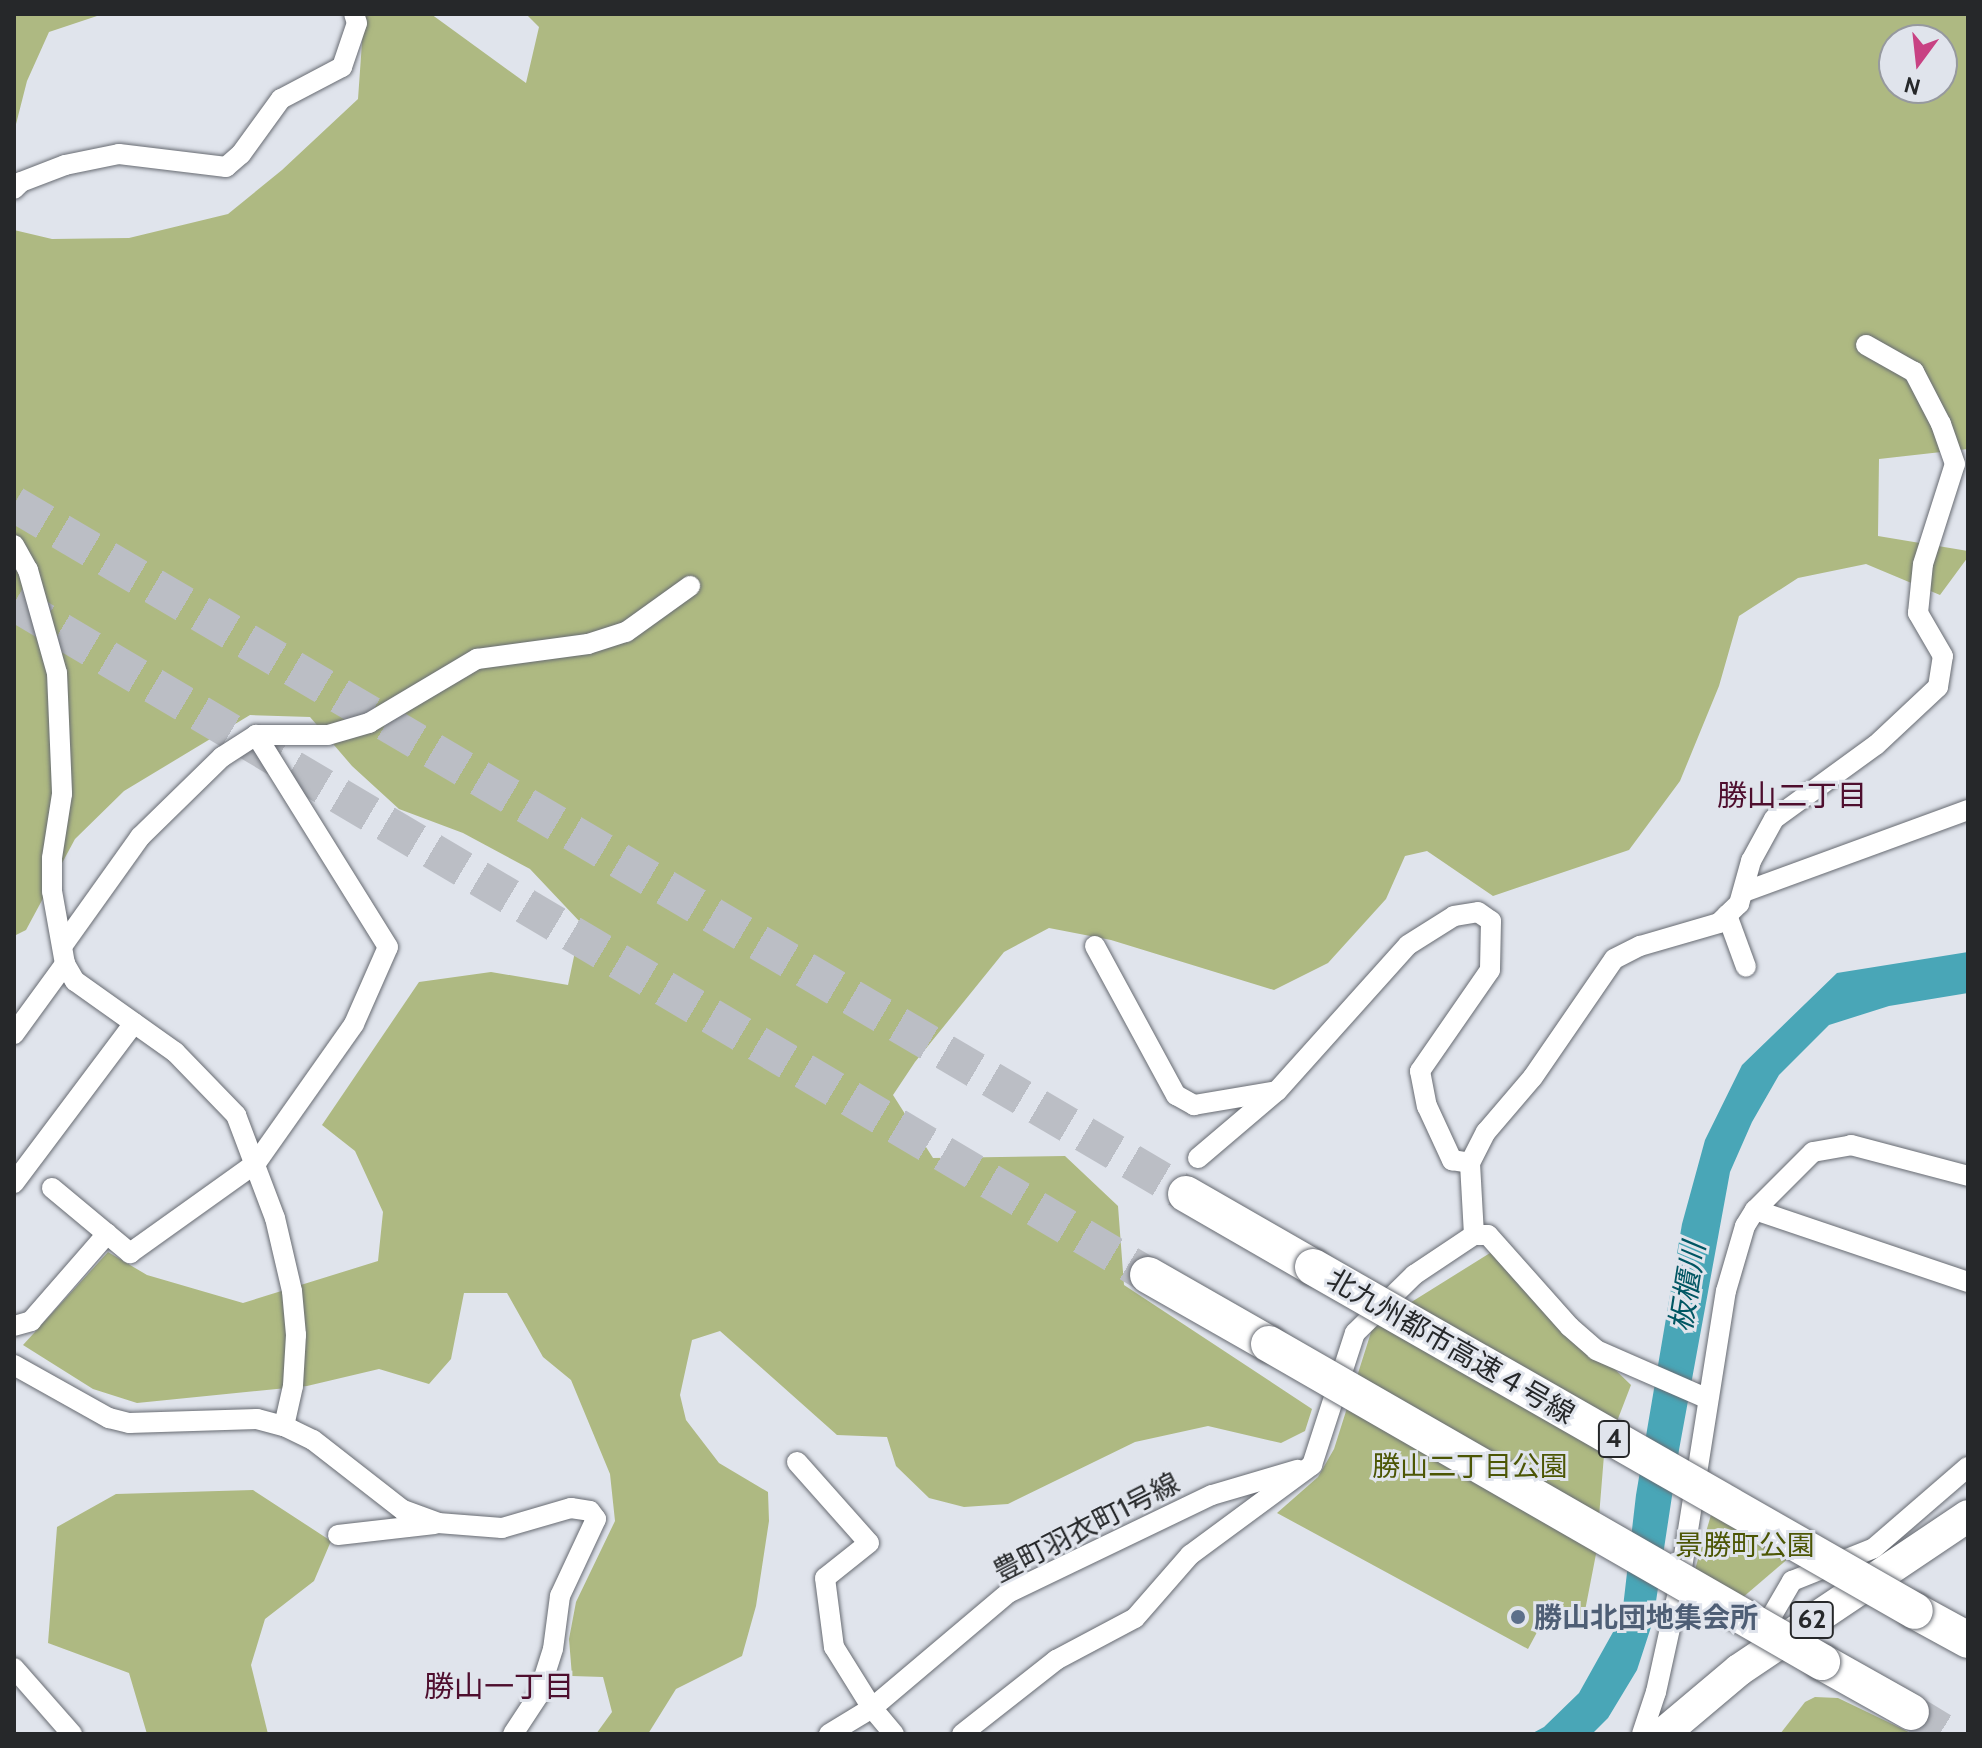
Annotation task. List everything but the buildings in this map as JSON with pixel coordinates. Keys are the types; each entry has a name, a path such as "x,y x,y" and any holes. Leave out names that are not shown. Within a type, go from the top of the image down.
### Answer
{"highway":[{"name":"北九州都市高速４号線","path":"1186,1194 1968,1640"},
{"path":"1148,1275 1911,1712"}],"main road":[{"name":"62","path":"1663,1734 1739,1670 1968,1516"}],"street":[{"path":"14,189 21,182 65,165 119,154 226,167 241,154 281,99 342,67 357,23 354,14"},
{"path":"1474,1235 1470,1163 1486,1132 1533,1077 1614,959 1640,946 1719,923 1739,904 1751,861 1774,819 1876,745 1938,687 1943,656 1918,613 1923,564 1955,464 1941,424 1914,372 1866,345"},
{"path":"14,545 28,570 57,673 62,794 52,858 52,891 64,954 75,981 134,1023 211,1085 236,1115 275,1218 292,1291 296,1335 293,1386 284,1426"},
{"path":"14,1034 140,837 222,757 256,735 328,735 369,723 477,659 588,644 626,632 690,586"},
{"path":"52,1188 130,1253 256,1163 354,1024 388,947 256,735"},
{"path":"1744,892 1968,810"},
{"path":"1198,1158 1277,1091 1408,945 1454,916 1478,912 1491,921 1490,970 1420,1071 1427,1106 1452,1160 1470,1163"},
{"path":"1727,915 1746,967"},
{"path":"1095,946 1176,1095 1194,1105 1277,1091"},
{"path":"17,1173 134,1023"},
{"path":"1642,1734 1656,1692 1679,1587 1703,1398 1726,1291 1745,1226 1755,1210 1813,1152 1851,1145 1968,1176"},
{"path":"1755,1210 1968,1282"},
{"path":"14,1326 31,1321 107,1234"},
{"path":"962,1734 1056,1660 1135,1618 1190,1555 1312,1465 1355,1333 1414,1275 1474,1235 1488,1235 1570,1327 1596,1350 1641,1373 1703,1398"},
{"path":"14,1365 109,1418 129,1423 257,1419 284,1426 313,1440 403,1510 438,1523"},
{"path":"797,1462 869,1543 825,1578 834,1647 872,1708 894,1734"},
{"name":"豊町羽衣町1号線","path":"829,1734 872,1708 1008,1593 1212,1495 1312,1465"},
{"path":"1739,1670 1792,1581 1874,1548 1968,1467"},
{"path":"338,1535 438,1523 502,1528 571,1508 590,1511 596,1519 560,1596 553,1649 538,1696 513,1734"},
{"path":"14,1668 72,1734"}],"green space":[{"path":"14,14 103,14 49,32 27,81 14,132"},
{"path":"364,14 431,14 526,83 539,27 526,14 1968,14 1968,449 1879,459 1878,536 1968,551 1968,557 1940,595 1866,564 1798,578 1739,616 1719,686 1680,781 1629,850 1493,896 1427,851 1405,856 1386,899 1328,963 1274,990 1111,940 1049,928 1004,952 915,1062 893,1095 933,1158 1065,1156 1118,1206 1124,1285 1312,1409 1305,1431 1281,1443 1208,1426 1135,1442 1008,1504 964,1507 929,1498 896,1466 887,1437 837,1435 720,1331 692,1340 680,1395 686,1420 719,1463 768,1492 769,1521 756,1606 742,1656 676,1689 648,1734 596,1734 612,1712 603,1677 572,1676 569,1639 576,1602 615,1521 610,1474 571,1380 543,1357 507,1293 464,1293 451,1359 429,1384 379,1369 307,1386 137,1403 93,1389 23,1345 108,1252 147,1275 243,1303 378,1261 383,1212 355,1151 322,1125 419,982 491,972 568,985 581,923 530,869 463,833 399,809 352,766 310,717 250,715 124,791 75,839 26,930 14,936 14,230 52,239 129,238 228,214 282,170 358,99"},
{"name":"勝山二丁目公園","path":"1490,1253 1497,1255 1631,1385 1604,1455 1596,1554 1583,1621 1550,1608 1528,1649 1277,1513 1318,1477 1334,1449 1373,1326"},
{"path":"253,1490 331,1541 314,1581 265,1619 251,1665 268,1734 147,1734 129,1673 48,1643 57,1527 116,1494"},
{"name":"景勝町公園","path":"1718,1491 1817,1534 1714,1622 1684,1607"},
{"path":"1815,1697 1838,1698 1913,1734 1780,1734 1805,1702"}],"water":[{"name":"板櫃川","path":"1968,952 1968,993 1889,1006 1829,1025 1779,1075 1752,1122 1730,1172 1679,1450 1653,1621 1637,1670 1608,1718 1592,1734 1531,1734 1544,1727 1579,1693 1622,1616 1636,1495 1682,1224 1705,1140 1742,1065 1837,973"}],"tunnel":[{"path":"14,504 1186,1194"},
{"path":"14,603 1148,1275"},
{"path":"1911,1712 1947,1734"}],"place":[{"name":"勝山北団地集会所","path":"1518,1617"}],"district":[{"name":"勝山二丁目","path":"1792,796"},
{"name":"勝山一丁目","path":"499,1687"}]}
